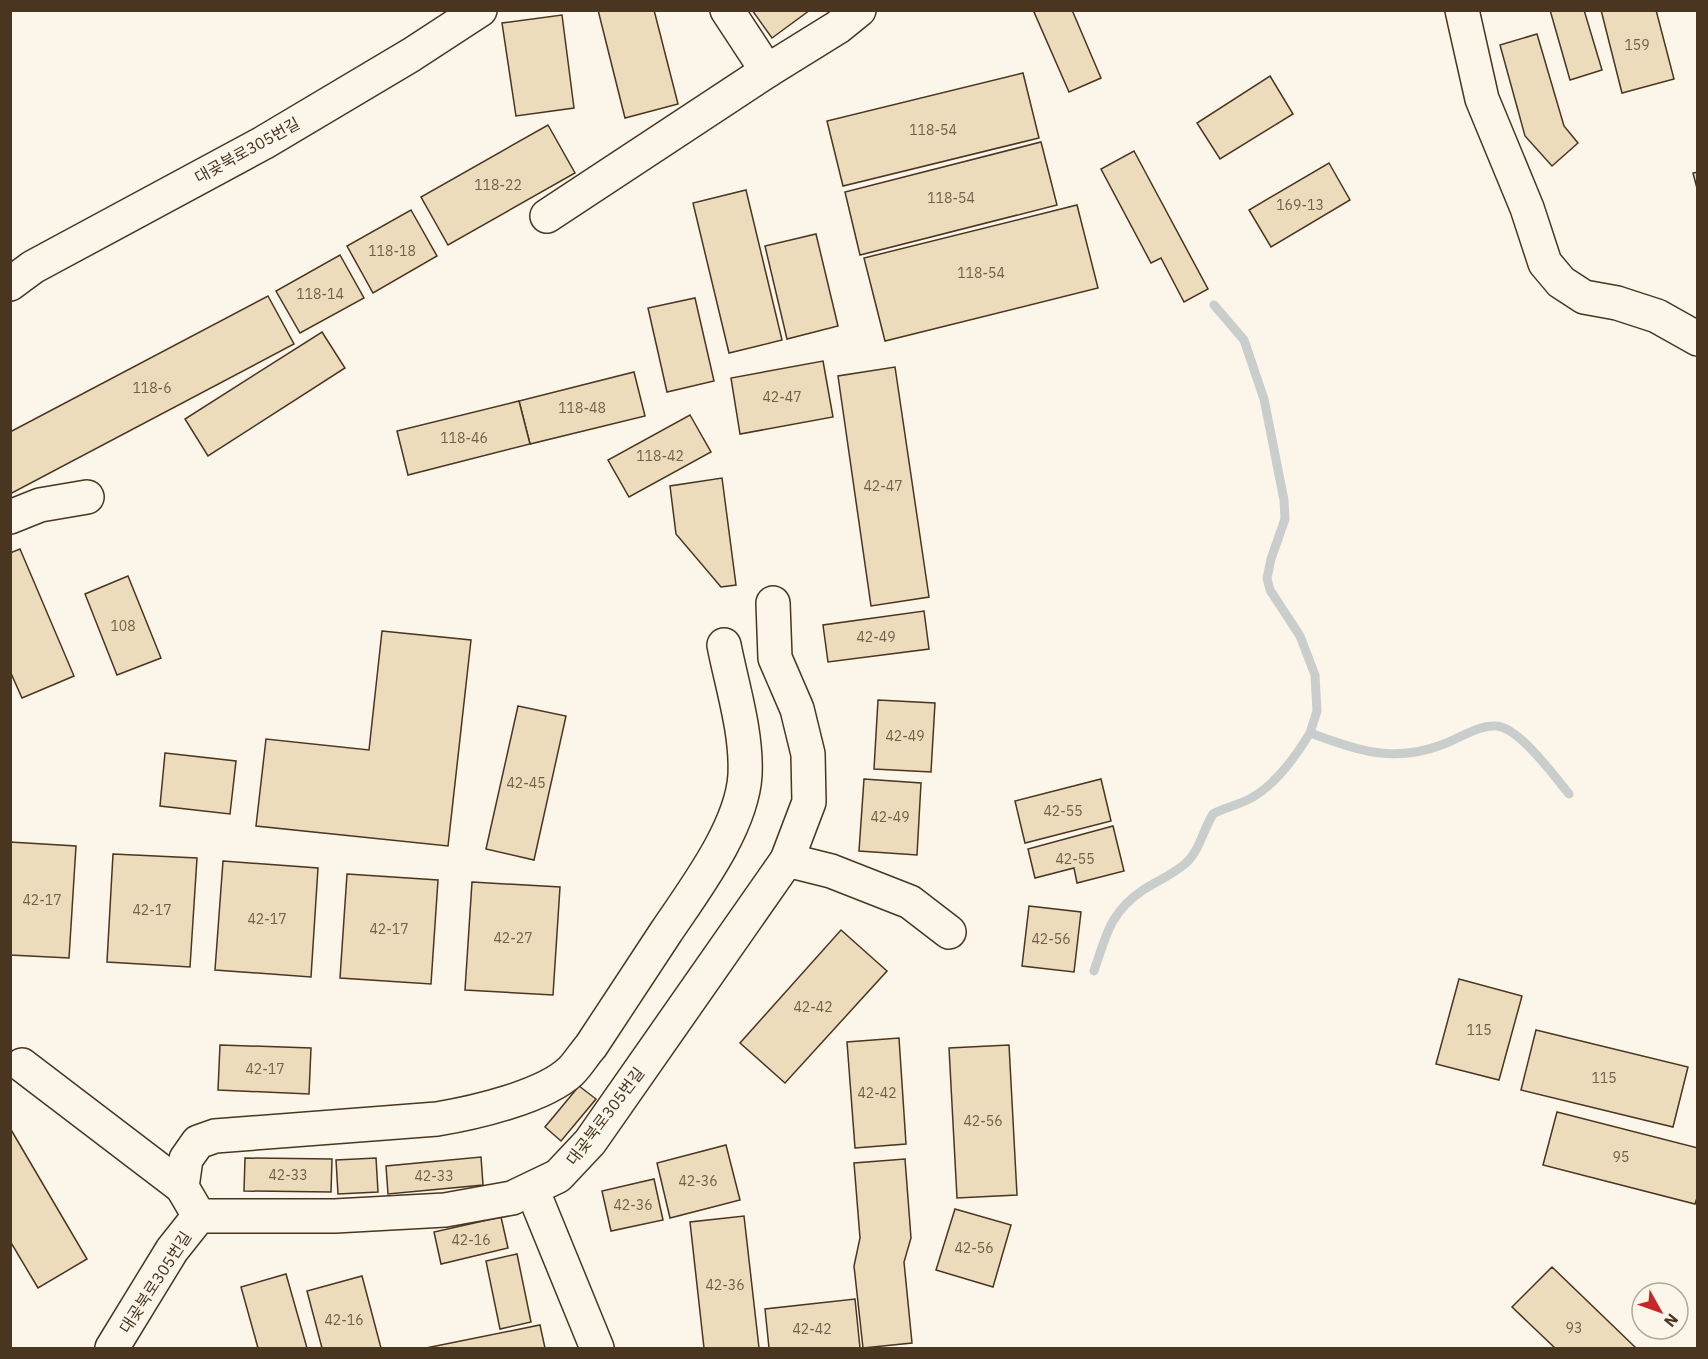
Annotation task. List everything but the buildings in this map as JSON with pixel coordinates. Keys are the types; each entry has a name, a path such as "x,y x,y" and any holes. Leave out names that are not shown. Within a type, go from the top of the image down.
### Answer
{"lane":[{"name":"대곶북로305번길","path":"10,284 33,267 263,143 411,55 480,10"},
{"path":"727,10 767,71"},
{"path":"547,216 838,27 859,10"},
{"path":"1462,10 1482,99 1527,208 1545,263 1561,282 1584,297 1617,303 1657,316 1698,339"},
{"path":"10,517 40,505 87,497"},
{"name":"대곶북로305번길","path":"112,1348 172,1250 199,1216 335,1216 445,1210 512,1198 558,1176 590,1142 787,860 808,802 808,754 797,709 775,658 773,603"},
{"path":"182,1187 186,1159 198,1143 215,1136 437,1119 465,1114 520,1097 550,1085 570,1072 591,1046 703,876 732,824 741,800 745,777 745,754 724,645"},
{"path":"787,860 831,872 910,902 949,932"},
{"path":"22,1065 182,1187 199,1216"},
{"path":"532,1189 597,1348"}],"waterway":[{"path":"1214,305 1244,340 1264,399 1284,500 1285,519 1267,578 1270,590 1300,636 1315,675 1317,711 1310,733 1344,745 1392,754 1426,750 1476,730 1496,726 1505,729 1526,743 1569,794"},
{"path":"1094,971 1111,926 1123,907 1143,890 1186,863 1195,852 1213,814 1248,800 1262,791 1278,777 1310,733"}]}
